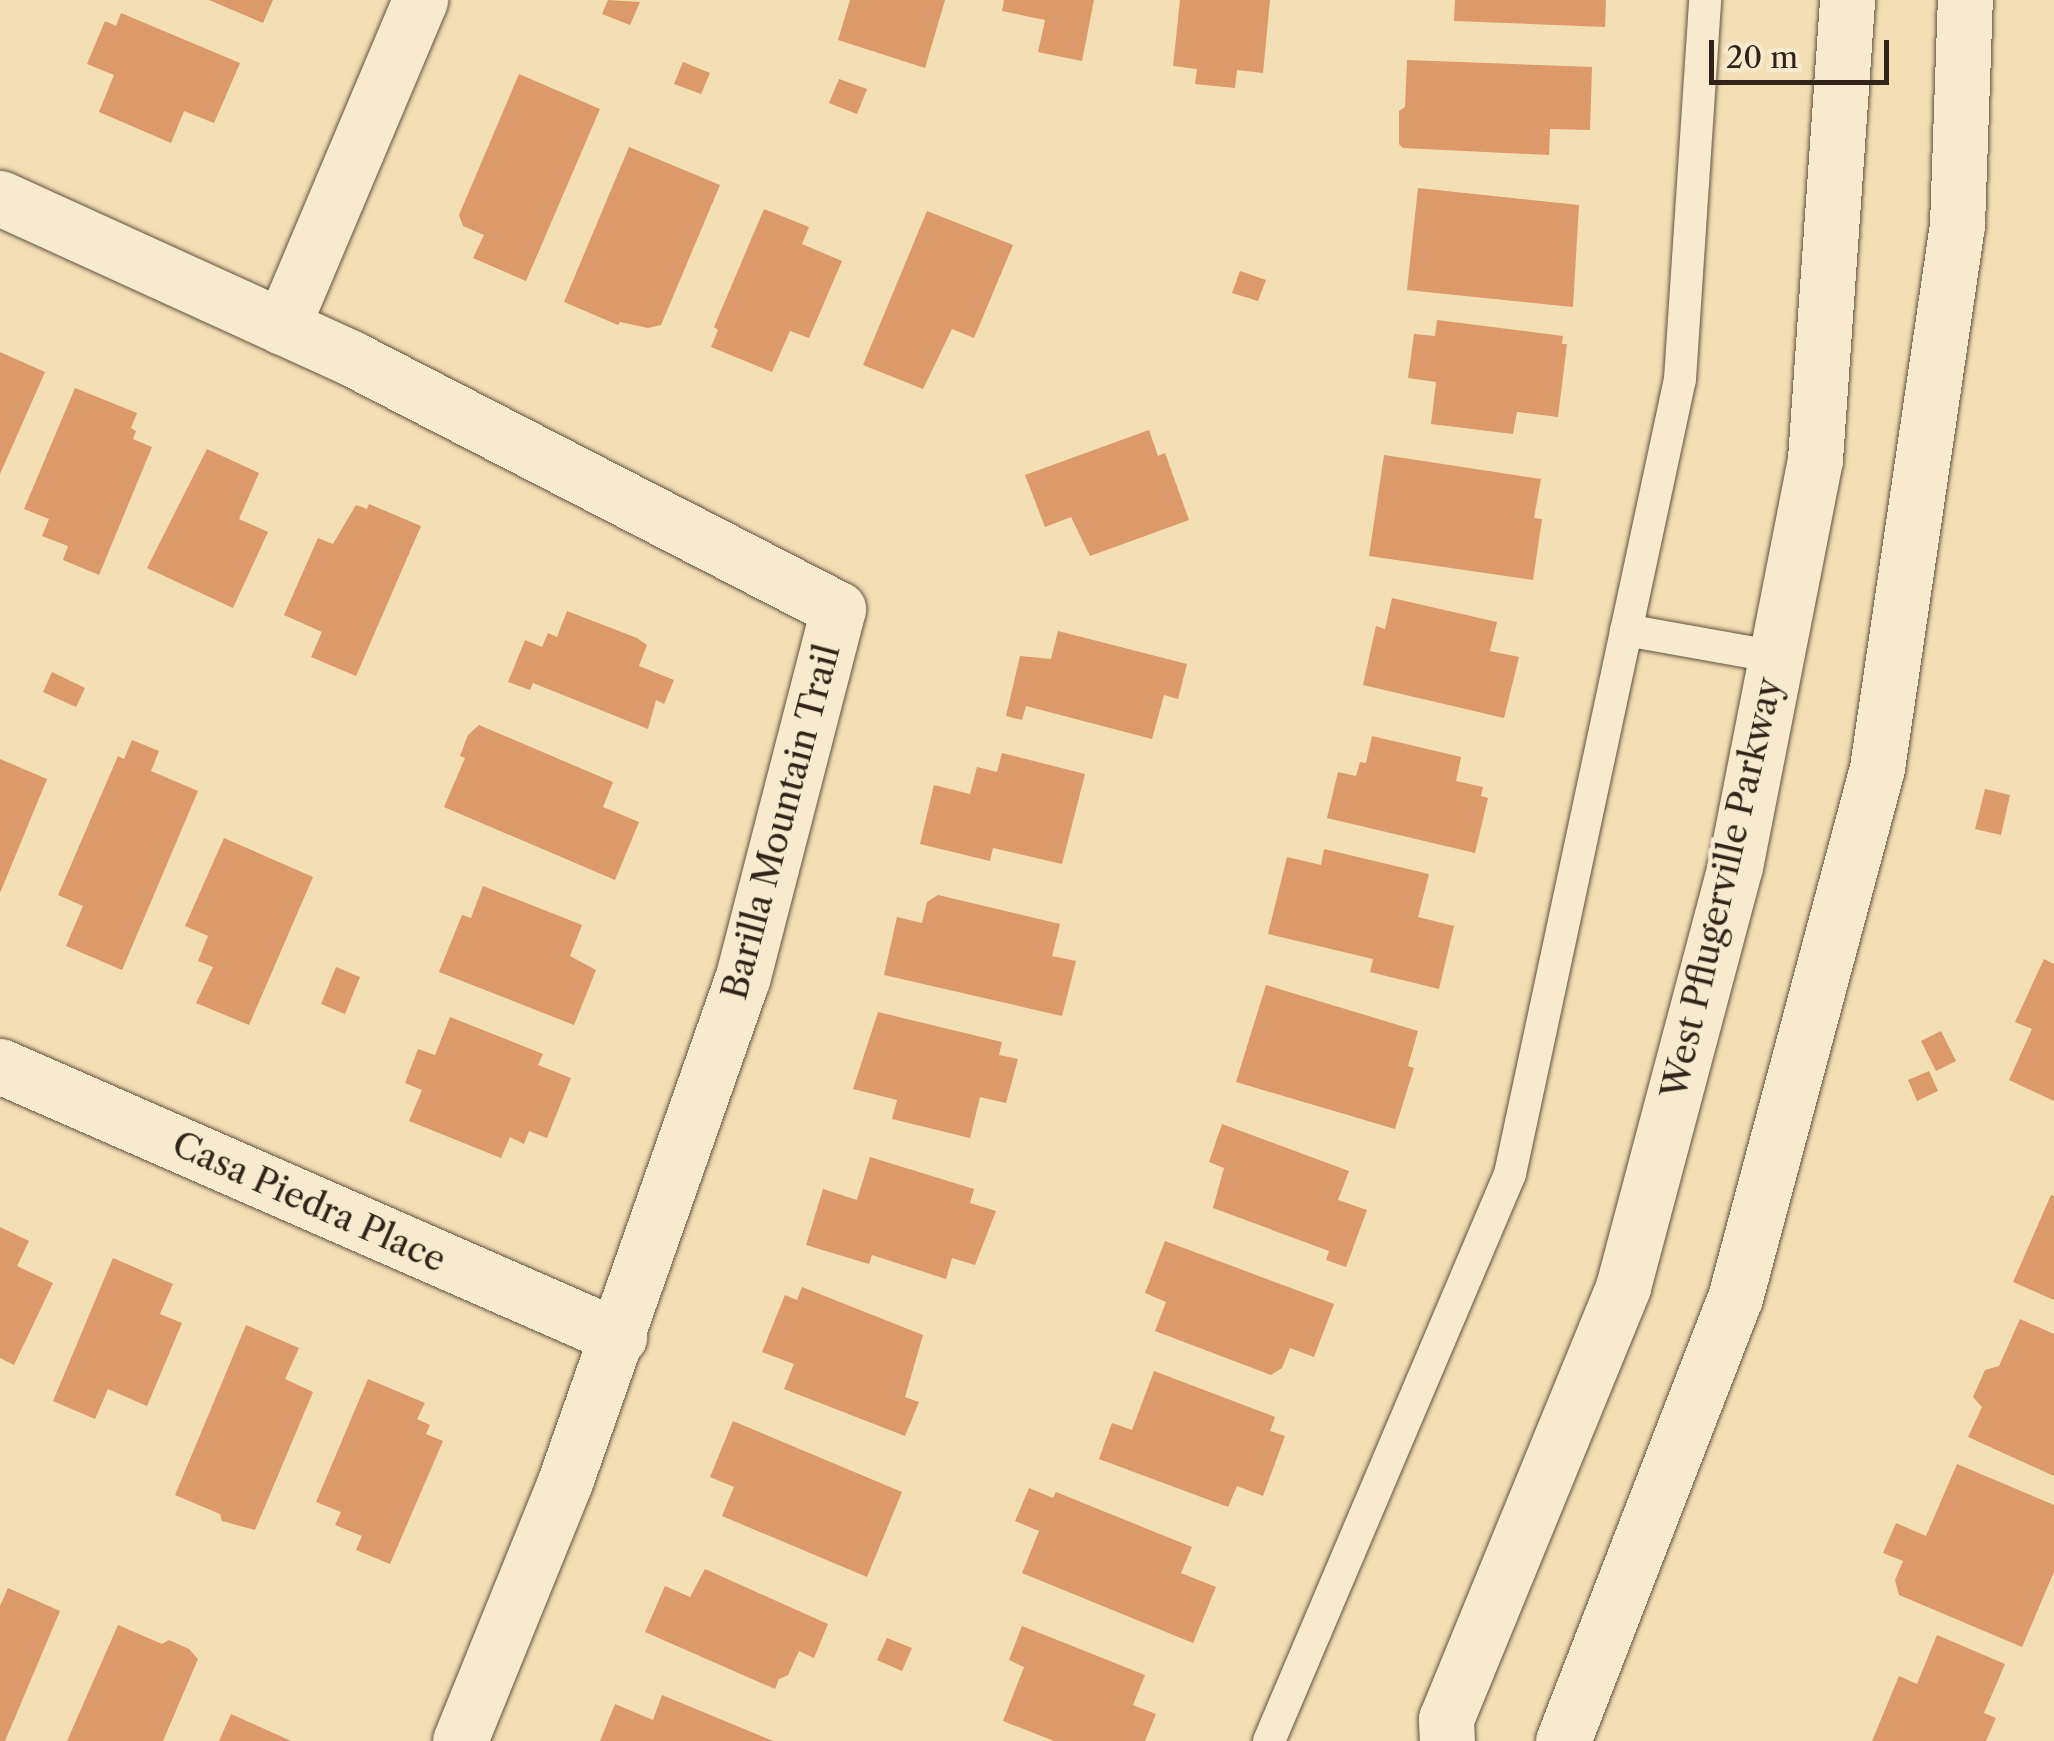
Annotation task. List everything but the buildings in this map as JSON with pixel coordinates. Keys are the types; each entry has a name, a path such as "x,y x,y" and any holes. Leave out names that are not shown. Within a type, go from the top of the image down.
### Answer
{"main road":[{"path":"282,327 420,0"},
{"name":"West Pflugerville Parkway","path":"1447,1741 1446,1719 1623,1286 1735,868 1815,460 1847,0"},
{"path":"1563,1741 1735,1298 1877,768 1957,225 1965,0"},
{"name":"Barilla Mountain Trail","path":"0,198 282,327 838,609 742,979 619,1336 544,1538 460,1741"},
{"name":"Casa Piedra Place","path":"0,1066 619,1336"}],"lane":[{"path":"1269,1741 1510,1174 1680,379 1704,0"},
{"path":"1626,630 1777,657"}]}
